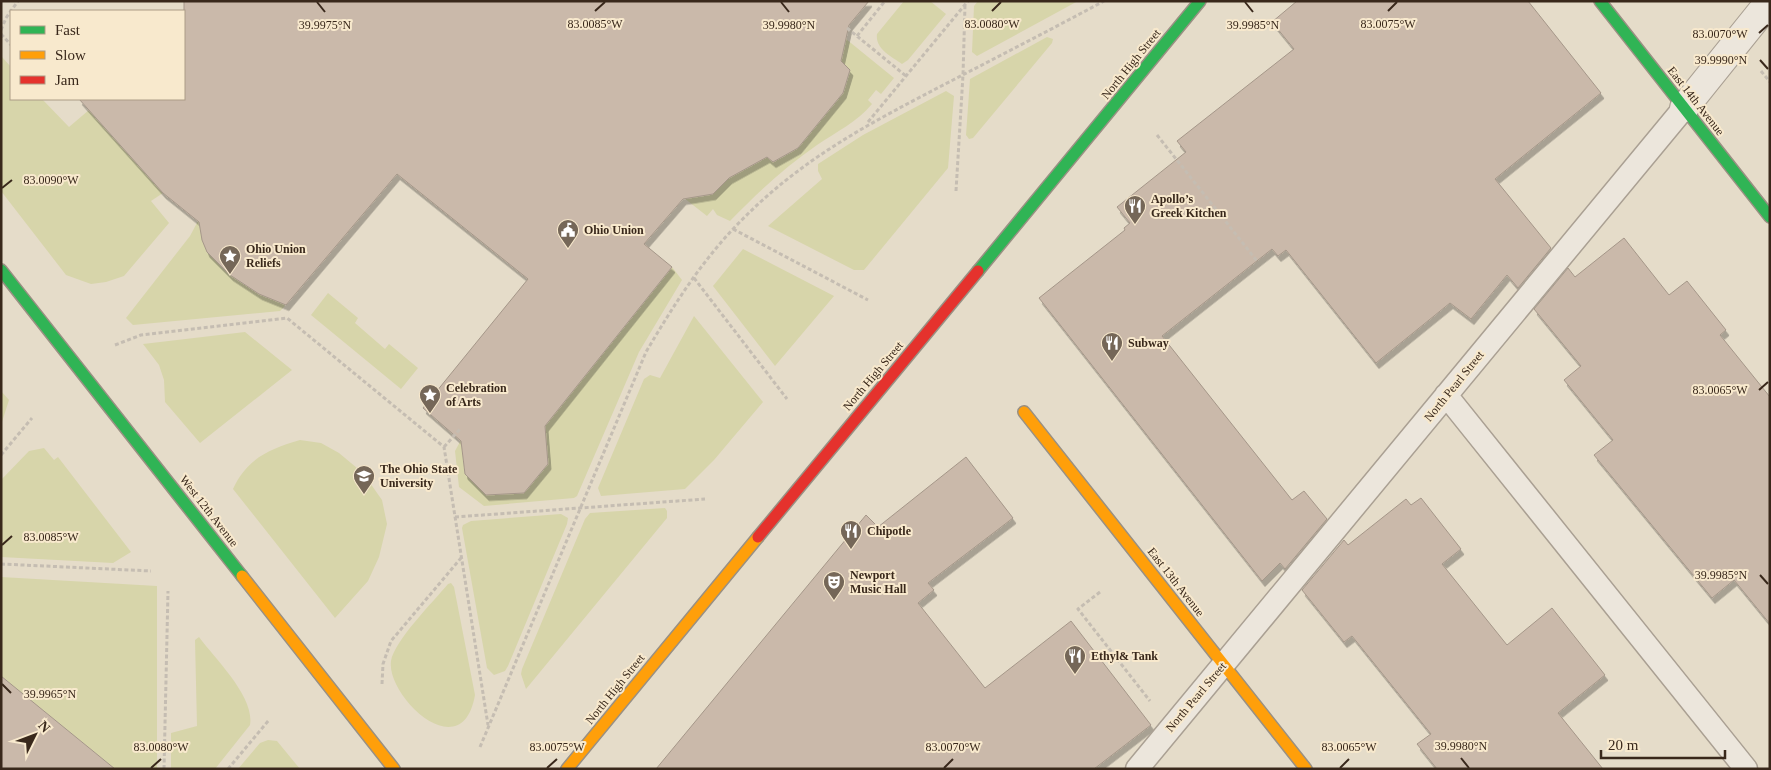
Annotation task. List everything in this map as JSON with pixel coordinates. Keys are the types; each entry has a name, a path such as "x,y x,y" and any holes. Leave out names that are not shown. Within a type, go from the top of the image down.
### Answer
{"street":[{"name":"North High Street","path":"567,769 1200,1"},
{"name":"East 14th Avenue","path":"1600,1 1770,217"},
{"name":"North Pearl Street","path":"1684,108 1770,1"},
{"name":"West 12th Avenue","path":"1,270 394,769"},
{"name":"East 13th Avenue","path":"1024,412 1306,769"}],"lane":[{"name":"North Pearl Street","path":"1137,769 1684,108"},
{"path":"1446,395 1746,769"}],"path":[{"path":"857,36 885,1"},
{"path":"866,125 968,1"},
{"path":"480,747 646,352 678,297 733,229 776,189 814,158 866,125 1104,1"},
{"path":"956,191 964,75 965,5"},
{"path":"1,30 4,18"},
{"path":"847,28 906,76"},
{"path":"1,34 10,44"},
{"path":"1157,135 1257,261"},
{"path":"733,229 868,300"},
{"path":"694,278 787,399"},
{"path":"115,345 141,335 286,318 444,447 488,727"},
{"path":"1,455 32,418"},
{"path":"444,447 460,429"},
{"path":"455,517 705,500"},
{"path":"382,684 383,664 391,642 462,557"},
{"path":"1,564 152,571"},
{"path":"164,769 168,591"},
{"path":"1100,592 1078,609 1155,708"},
{"path":"228,769 269,720"}],"shaded area":[{"path":"904,1 930,1 946,14 908,60 902,64 881,48 877,34"},
{"path":"978,1 1078,1 977,56 972,52 974,6"},
{"path":"1047,37 1053,39 1052,43 973,138 969,139 966,135 970,79"},
{"path":"846,39 894,78 881,94 876,90 868,100 872,104 866,110 794,162 761,190 730,221 717,215 713,209 707,216 684,198 691,190 699,197 713,194 730,177 767,157 774,162 798,148 843,93 850,71 841,61"},
{"path":"2,57 10,66 10,100 43,100 69,127 89,110 163,193 151,201 169,223 124,276 106,282 91,284 66,275 1,191"},
{"path":"946,91 954,96 948,168 864,270 854,270 768,226 822,179 818,171 818,164 863,135"},
{"path":"198,221 205,226 230,275 259,294 274,300 276,297 285,306 280,311 133,325 126,318 190,236"},
{"path":"743,249 834,296 775,366 713,286"},
{"path":"672,267 682,280 639,352 577,496 574,498 484,506 459,487 455,451 461,440 465,474 486,495 524,493 548,464 545,435 536,425 545,425"},
{"path":"328,293 358,318 355,323 385,349 389,344 418,368 401,389 311,315"},
{"path":"694,316 763,402 714,460 685,489 601,496 598,488 644,379 650,375 660,378"},
{"path":"245,332 292,370 200,443 165,402 164,380 159,365 143,344"},
{"path":"1,391 9,400 1,425"},
{"path":"300,440 321,443 339,453 363,473 382,500 387,524 379,557 368,581 335,618 233,489 245,470 260,456"},
{"path":"44,448 54,460 58,457 131,552 113,563 1,557 1,480 29,451"},
{"path":"665,508 667,518 526,689 521,674 522,669 585,519 590,513"},
{"path":"561,514 568,518 567,524 508,666 505,671 494,675 487,668 463,525 471,521"},
{"path":"1,577 157,586 157,769 115,769 1,676"},
{"path":"451,583 454,587 475,695 467,716 456,726 441,726 426,719 412,707 400,691 393,676 391,661 399,643 407,632 448,584"},
{"path":"199,637 241,691 250,714 250,725 215,769 171,769 171,733 197,726 195,640"},
{"path":"268,740 277,741 300,769 238,769 260,743"}],"building":[{"name":"Ohio Union","path":"184,1 869,1 849,25 841,61 850,70 843,93 798,148 773,162 767,157 729,178 713,194 683,199 644,244 672,267 545,426 548,464 524,493 486,495 465,474 461,441 423,408 528,279 397,174 286,305 259,294 230,275 207,252 202,240 199,222 163,193 80,100 185,100"},
{"path":"1297,1 1528,1 1601,93 1495,179 1551,248 1518,288 1507,275 1471,319 1450,303 1376,363 1286,250 1278,256 1272,249 1162,336 1292,500 1304,491 1327,519 1285,569 1280,563 1262,581 1039,298 1125,230 1124,228 1130,223 1117,207 1186,152 1177,141 1294,49 1272,22"},
{"path":"1624,238 1669,295 1687,281 1726,330 1720,335 1770,397 1770,624 1734,580 1712,598 1594,455 1613,440 1564,380 1581,366 1534,309 1568,268 1575,277"},
{"path":"966,457 1013,518 928,583 934,590 918,603 985,688 1071,621 1151,725 1094,769 656,769 866,515 878,527"},
{"path":"1421,498 1461,549 1442,564 1507,645 1552,608 1605,675 1558,713 1603,769 1437,769 1417,744 1431,734 1352,636 1344,642 1302,590 1344,540 1348,545 1406,499 1411,505"},
{"path":"1,676 115,769 1,769"}],"traffic: fast":[{"path":"978,271 1200,1"},
{"path":"1600,1 1770,217"},
{"path":"1,270 242,576"}],"traffic: slow":[{"path":"1024,412 1306,769"},
{"path":"567,769 758,537"},
{"path":"242,576 394,769"}],"traffic: jam":[{"path":"758,537 978,271"}],"place":[{"name":"Apollo’s Greek Kitchen","path":"1135,225"},
{"name":"Ohio Union","path":"568,249"},
{"name":"Ohio Union Reliefs","path":"230,275"},
{"name":"Subway","path":"1112,362"},
{"name":"Celebration of Arts","path":"430,414"},
{"name":"The Ohio State University","path":"364,495"},
{"name":"Chipotle","path":"851,550"},
{"name":"Newport Music Hall","path":"834,601"},
{"name":"Ethyl& Tank","path":"1075,675"}]}
